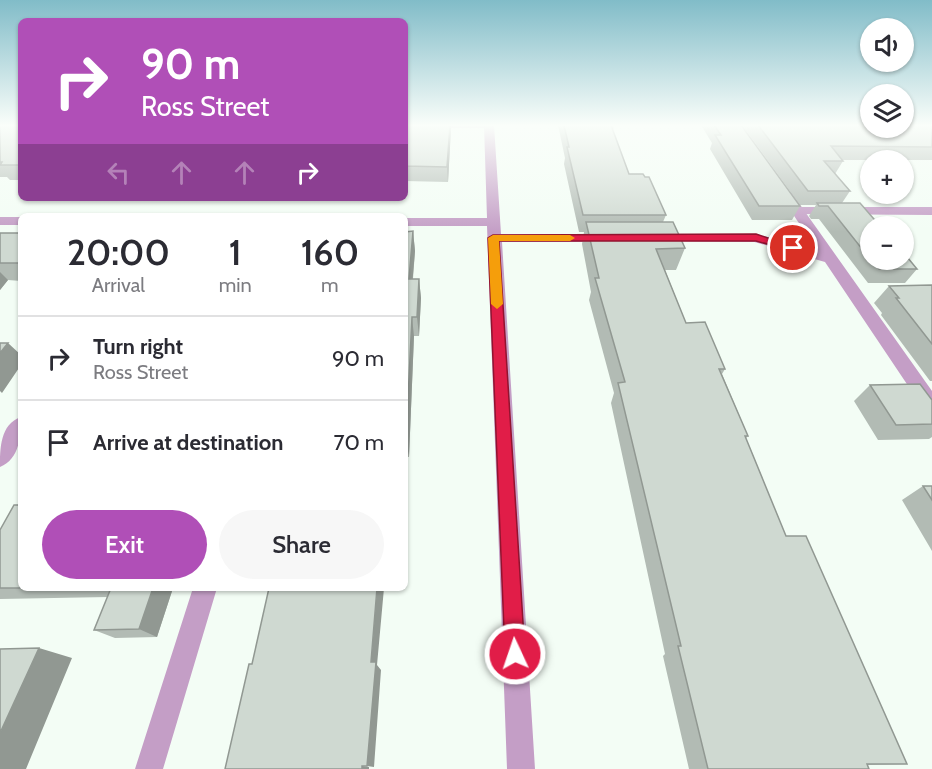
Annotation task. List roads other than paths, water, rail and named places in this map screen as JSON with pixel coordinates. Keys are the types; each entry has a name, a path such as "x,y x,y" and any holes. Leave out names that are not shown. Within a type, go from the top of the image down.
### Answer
{"street":[{"path":"490,161 521,769"},
{"path":"777,182 932,406"},
{"path":"798,211 932,211"},
{"path":"0,220 18,221"},
{"path":"408,222 623,238"},
{"path":"646,238 756,238 831,259"},
{"path":"0,458 18,430"},
{"path":"149,769 205,591"}]}
